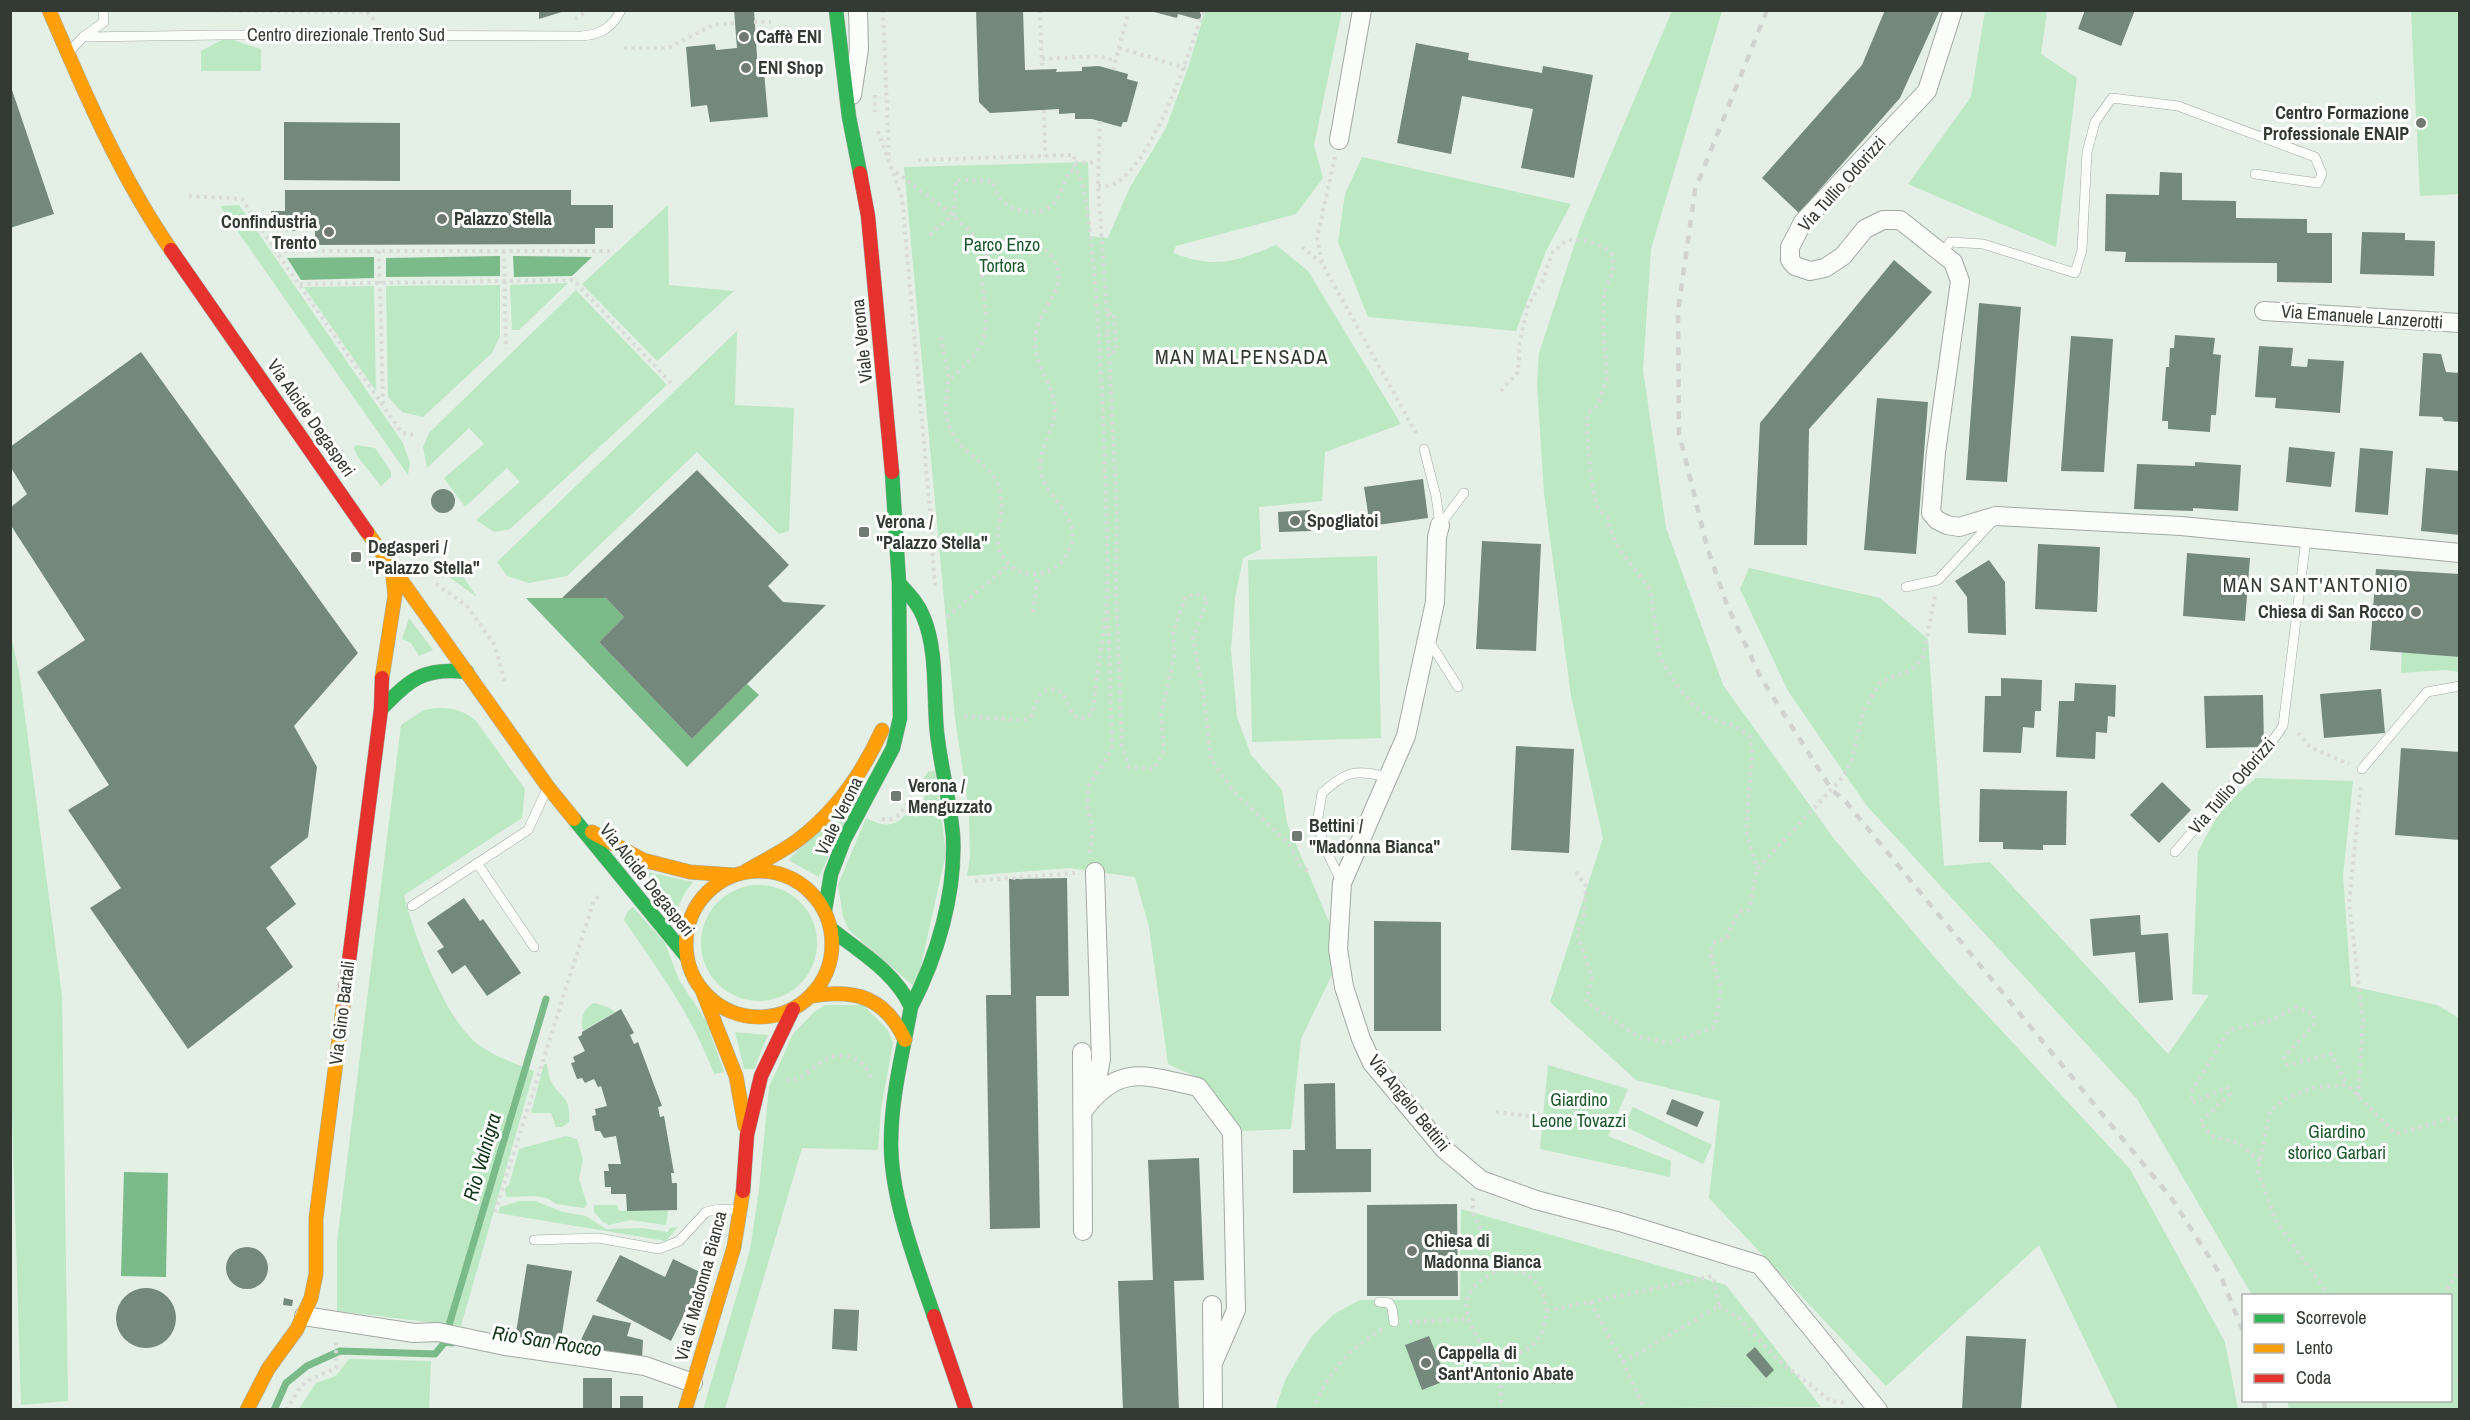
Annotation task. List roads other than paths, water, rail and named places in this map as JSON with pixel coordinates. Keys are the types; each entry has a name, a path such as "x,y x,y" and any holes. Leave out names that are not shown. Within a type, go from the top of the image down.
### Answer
{"main road":[{"name":"Via Alcide Degasperi","path":"49,10 66,55 99,127 145,212 392,568 548,787 687,957"},
{"name":"Viale Verona","path":"825,910 831,874 844,840 892,748 900,718 899,583 889,434 868,216 849,117 836,10"},
{"name":"Via Gino Bartali","path":"247,1410 268,1369 304,1316 316,1274 316,1218 381,709 382,671 395,595 392,568"},
{"path":"899,583 918,604 927,628 938,734 951,816 953,856 942,918 920,990 910,1007 892,1112 891,1145 894,1180 916,1262 966,1410"},
{"path":"381,709 416,676 431,669 466,672"},
{"name":"Viale Verona","path":"739,873 799,839 844,795 875,746 888,715 900,670"},
{"name":"Via Alcide Degasperi","path":"580,825 643,860 690,872 739,873"},
{"path":"768,871 791,878 811,891 825,910 831,929 833,949 829,966 822,982 811,996 793,1009 775,1015 753,1017 733,1012 702,990 692,974 687,957 686,937 691,917 701,899 715,885 739,873 768,871"},
{"path":"831,929 897,984 906,995 910,1007"},
{"name":"Via di Madonna Bianca","path":"702,990 735,1076 747,1135"},
{"path":"811,996 832,992 857,994 879,1004 899,1024 904,1040"},
{"name":"Via di Madonna Bianca","path":"685,1410 734,1247 747,1135 761,1076 793,1009"}],"street":[{"path":"849,117 860,49 858,10"},
{"path":"1339,140 1362,10"},
{"name":"Via Tullio Odorizzi","path":"1953,10 1927,91 1803,222 1790,247 1790,260 1795,266 1810,271 1825,268 1843,256 1865,229 1883,220 1900,220 1953,262 1960,281 1936,452 1931,513 1937,520 1959,527 1996,516 2181,526 2460,553"},
{"name":"Via Emanuele Lanzerotti","path":"2264,311 2460,323"},
{"name":"Via Angelo Bettini","path":"1440,525 1437,537 1435,602 1406,736 1342,884 1338,949 1344,987 1361,1039 1372,1063 1444,1149 1481,1180 1536,1200 1620,1222 1760,1265 1878,1410"},
{"path":"1087,866 1101,1059 1094,1095"},
{"path":"1082,1052 1083,1231"},
{"path":"1083,1111 1094,1095 1113,1082 1137,1074 1198,1087 1232,1132 1236,1310 1213,1364"},
{"path":"1212,1305 1213,1410"},
{"path":"304,1316 414,1333 438,1332 505,1346 645,1366 693,1383"}],"lane":[{"path":"66,55 83,37 104,22 103,10"},
{"name":"Centro direzionale Trento Sud","path":"83,37 581,36 596,35 614,24 621,10"},
{"path":"1942,254 1950,242 1983,244 2075,273 2082,250 2087,152 2096,122 2112,98 2178,106 2222,121 2315,157 2322,174 2318,183 2255,174"},
{"name":"Via Angelo Bettini","path":"1424,449 1436,496 1440,525"},
{"path":"1440,525 1464,493"},
{"path":"1906,587 1938,580 1996,516"},
{"name":"Via Tullio Odorizzi","path":"2175,852 2240,776 2259,760 2283,726 2306,539"},
{"path":"1427,639 1458,687"},
{"path":"2362,769 2427,692 2460,686"},
{"path":"1342,884 1317,824 1322,793 1343,775 1367,772 1388,777"},
{"path":"412,906 528,830 548,787"},
{"path":"477,863 534,947"},
{"path":"534,1240 598,1238 659,1249 679,1242 706,1212 719,1209 740,1210"},
{"path":"1379,1302 1389,1303 1394,1322"}],"waterway":[{"name":"Rio Valnigra","path":"449,1325 546,999"},
{"name":"Rio Valnigra","path":"274,1410 286,1383 307,1366 340,1351 435,1354 445,1342 452,1343"}],"railway":[{"path":"1767,10 1695,190 1678,312 1679,433 1707,547 1727,605 1761,678 1832,790 1846,802 2172,1199 2220,1274 2242,1329"},
{"path":"2264,1402 2265,1410"}],"place":[{"name":"Caffè ENI","path":"744,37"},
{"name":"ENI Shop","path":"746,68"},
{"name":"Centro Formazione Professionale ENAIP","path":"2421,123"},
{"name":"Palazzo Stella","path":"442,219"},
{"name":"Confindustria Trento","path":"329,232"},
{"name":"Spogliatoi","path":"1295,521"},
{"name":"Verona / \"Palazzo Stella\"","path":"864,532"},
{"name":"Degasperi / \"Palazzo Stella\"","path":"356,557"},
{"name":"Chiesa di San Rocco","path":"2416,612"},
{"name":"Verona / Menguzzato","path":"896,796"},
{"name":"Bettini / \"Madonna Bianca\"","path":"1297,836"},
{"name":"Chiesa di Madonna Bianca","path":"1412,1251"},
{"name":"Cappella di Sant'Antonio Abate","path":"1426,1363"}],"district":[{"name":"MAN MALPENSADA","path":"1242,357"},
{"name":"MAN SANT'ANTONIO","path":"2316,585"}],"park label":[{"name":"Parco Enzo Tortora","path":"1002,255"},
{"name":"Giardino Leone Tovazzi","path":"1579,1110"},
{"name":"Giardino storico Garbari","path":"2337,1142"}],"water label":[{"name":"Rio San Rocco","path":"547,1341"}]}
